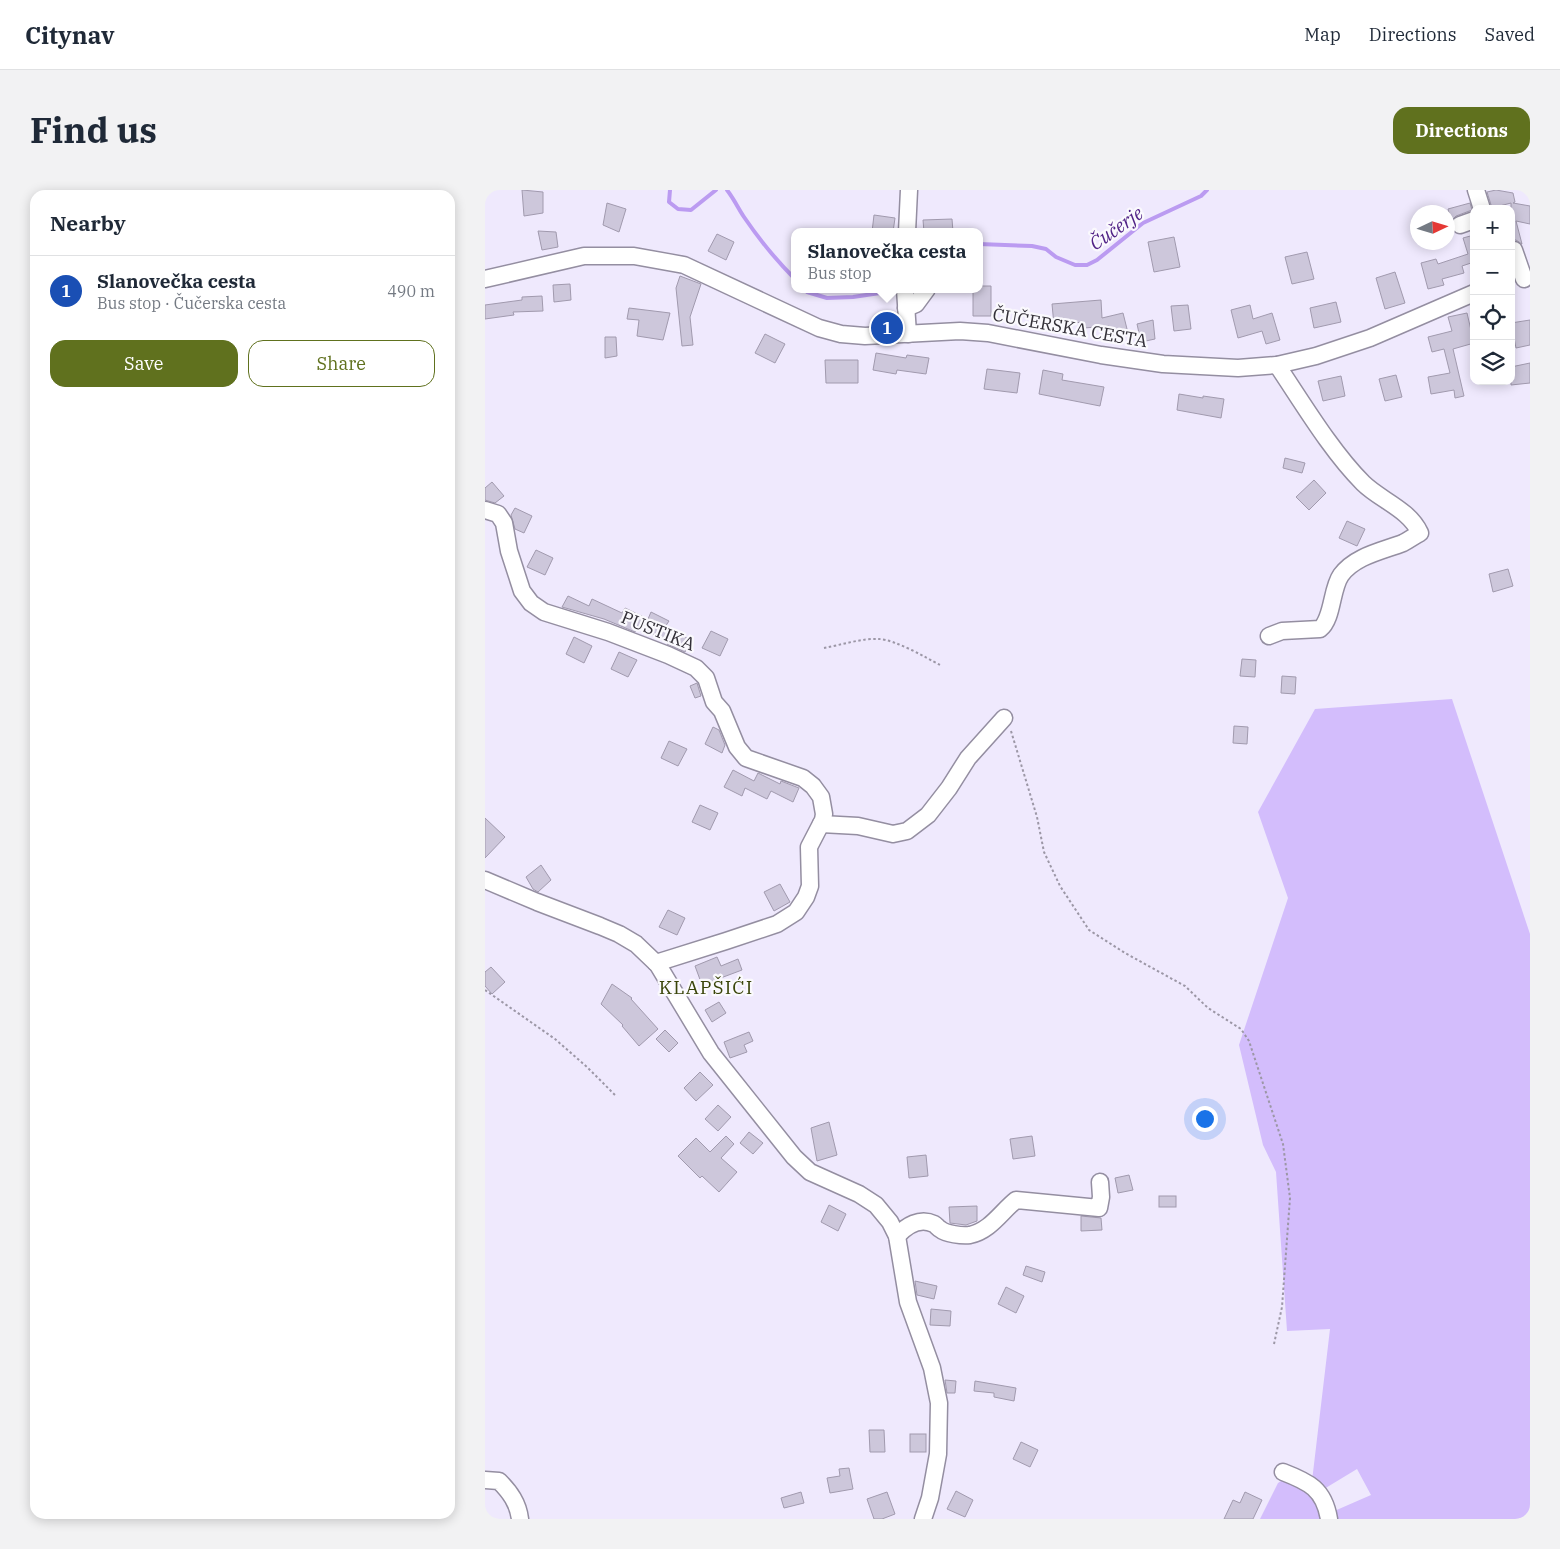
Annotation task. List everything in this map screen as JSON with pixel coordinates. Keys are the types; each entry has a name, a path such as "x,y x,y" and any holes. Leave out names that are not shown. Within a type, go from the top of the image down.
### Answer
{"street":[{"path":"907,228 909,190"},
{"path":"1476,190 1481,205"},
{"path":"1515,254 1522,280"},
{"name":"ČUČERSKA CESTA","path":"485,279 584,256 634,256 683,265 739,289 779,310 826,330 841,334 865,336 960,331 987,332 1101,355 1163,364 1238,368 1277,365 1316,356 1370,338 1470,295"},
{"path":"908,334 906,299 916,304 924,293"},
{"path":"1269,636 1283,631 1323,628 1337,582 1346,569 1355,562 1405,542 1419,533 1417,526 1407,516 1364,484 1339,456 1277,365"},
{"name":"PUSTIKA","path":"485,510 498,514 504,523 509,551 522,591 531,604 544,612 608,632 696,668 706,678 714,702 725,717 741,753 751,761 803,778 813,786 821,797 824,814 809,847 810,886 796,912 777,924 656,963"},
{"path":"821,824 858,826 893,834 907,831 928,815 949,788 968,758 1004,718"},
{"path":"485,880 619,934 636,944 656,963 711,1053 794,1157 810,1172 859,1194 876,1205 890,1222 897,1236 908,1302 931,1368 939,1403 937,1454 930,1498 923,1519"},
{"path":"897,1236 904,1229 917,1222 934,1224 941,1230 959,1234 970,1234 988,1227 1015,1200 1099,1208 1101,1197 1100,1182"},
{"path":"1283,1472 1305,1480 1316,1489 1324,1501 1329,1519"},
{"path":"485,1480 499,1481 509,1491 519,1510 520,1519"}],"path":[{"path":"824,648 863,640 880,639 913,650 940,665"},
{"path":"1004,718 1009,727 1037,817 1044,852 1060,886 1089,930 1125,954 1185,986 1208,1008 1241,1029 1249,1041 1283,1144 1290,1198 1282,1307 1274,1344"},
{"path":"485,990 555,1039 615,1095"}],"shaded area":[{"path":"1452,699 1530,934 1530,1519 1334,1519 1332,1512 1371,1495 1357,1469 1324,1489 1312,1481 1330,1329 1287,1331 1276,1172 1263,1145 1239,1045 1288,898 1258,812 1315,709"},
{"path":"1284,1479 1313,1490 1326,1519 1260,1519 1278,1483"}],"building":[{"path":"522,190 543,192 543,213 524,216"},
{"path":"1496,190 1513,193 1515,202 1513,203 1530,206 1530,224 1516,221 1522,244 1515,240 1515,205 1511,205 1511,203 1491,205 1487,192"},
{"path":"607,203 626,209 619,232 603,225"},
{"path":"1470,203 1471,205 1470,211 1455,217 1455,207"},
{"path":"874,215 895,218 894,228 872,228"},
{"path":"952,219 953,228 924,228 923,220"},
{"path":"538,231 556,232 558,247 542,250"},
{"path":"717,234 734,242 726,260 708,251"},
{"path":"1470,236 1470,263 1462,266 1464,273 1442,279 1444,285 1428,289 1421,263 1436,259 1438,264 1468,254 1463,238"},
{"path":"1174,237 1180,267 1154,272 1148,242"},
{"path":"1307,252 1314,279 1292,284 1285,257"},
{"path":"1395,272 1405,303 1385,309 1376,278"},
{"path":"680,276 701,284 690,317 693,345 682,346 676,288"},
{"path":"570,284 571,300 554,302 553,285"},
{"path":"983,286 991,286 991,316 973,316 973,293 983,293"},
{"path":"542,296 543,311 513,312 514,315 485,319 485,305 522,300 522,297"},
{"path":"1101,300 1102,318 1123,313 1128,333 1112,335 1109,326 1084,328 1083,322 1054,325 1052,304"},
{"path":"1336,302 1341,322 1314,328 1310,308"},
{"path":"1188,305 1191,329 1174,331 1171,306"},
{"path":"1250,305 1253,319 1272,313 1280,340 1266,344 1262,331 1238,338 1231,310"},
{"path":"629,308 670,313 663,340 637,336 639,320 627,319"},
{"path":"1467,313 1470,326 1470,344 1453,349 1464,396 1455,398 1454,390 1431,394 1428,377 1450,373 1444,349 1432,352 1428,337 1452,331 1448,317"},
{"path":"1153,320 1155,339 1141,342 1137,324"},
{"path":"1530,320 1530,345 1516,348 1515,322"},
{"path":"765,334 785,344 775,363 755,353"},
{"path":"605,337 616,337 617,356 605,358"},
{"path":"876,353 906,358 907,355 929,358 926,374 897,370 896,374 873,370"},
{"path":"825,360 858,360 858,383 826,383"},
{"path":"1530,363 1530,383 1515,385 1515,366"},
{"path":"987,369 1020,373 1017,393 984,389"},
{"path":"1043,370 1063,374 1062,380 1104,387 1100,406 1039,394"},
{"path":"1396,375 1402,397 1385,401 1379,379"},
{"path":"1341,376 1345,396 1323,401 1318,381"},
{"path":"1179,394 1224,399 1221,418 1177,410"},
{"path":"1285,458 1305,463 1302,473 1283,468"},
{"path":"1314,480 1326,493 1309,510 1296,497"},
{"path":"492,482 504,496 495,503 485,500 485,488"},
{"path":"515,508 532,516 524,533 515,529 511,515"},
{"path":"1347,521 1365,529 1357,546 1339,538"},
{"path":"536,550 553,558 545,575 527,567"},
{"path":"1508,569 1513,586 1493,592 1489,574"},
{"path":"568,596 589,606 592,599 622,613 625,608 648,619 651,612 669,621 665,627 691,640 685,652 667,644 669,642 637,626 635,632 604,619 562,607"},
{"path":"711,631 728,639 720,656 702,648"},
{"path":"574,637 592,646 584,663 566,654"},
{"path":"619,652 637,660 628,677 611,669"},
{"path":"1242,659 1256,660 1255,677 1240,676"},
{"path":"1282,676 1296,677 1295,694 1281,693"},
{"path":"697,683 701,696 695,698 690,686"},
{"path":"1234,726 1248,727 1247,744 1233,743"},
{"path":"713,727 719,730 725,745 722,753 705,744"},
{"path":"669,741 687,749 678,766 661,758"},
{"path":"733,770 754,781 758,773 780,784 781,781 799,788 793,802 771,791 767,799 745,788 742,796 724,787"},
{"path":"700,805 718,813 710,830 692,822"},
{"path":"485,818 505,837 485,858"},
{"path":"541,865 551,880 538,892 533,889 526,877"},
{"path":"780,884 790,902 774,911 764,892"},
{"path":"668,910 685,918 677,935 659,927"},
{"path":"717,957 721,966 738,959 742,970 702,985 695,966"},
{"path":"491,967 505,982 492,994 485,986 485,972"},
{"path":"612,984 632,998 658,1029 639,1046 623,1025 601,1004"},
{"path":"719,1002 726,1013 712,1022 705,1010"},
{"path":"665,1030 678,1043 669,1052 656,1039"},
{"path":"749,1032 753,1041 744,1045 747,1052 730,1058 724,1042"},
{"path":"700,1072 713,1085 696,1101 684,1088"},
{"path":"718,1105 731,1117 718,1131 705,1119"},
{"path":"829,1122 837,1155 817,1161 811,1128"},
{"path":"749,1132 763,1143 753,1154 740,1143"},
{"path":"726,1136 734,1144 721,1158 737,1172 719,1192 702,1176 700,1178 678,1156 696,1138 710,1152"},
{"path":"1032,1136 1035,1156 1013,1159 1010,1139"},
{"path":"926,1155 928,1176 909,1178 907,1157"},
{"path":"1129,1175 1133,1190 1118,1193 1115,1178"},
{"path":"1159,1196 1176,1196 1176,1207 1159,1207"},
{"path":"829,1205 846,1214 838,1231 821,1222"},
{"path":"977,1206 977,1221 966,1225 950,1223 949,1207"},
{"path":"1081,1216 1101,1218 1102,1230 1081,1231"},
{"path":"1026,1266 1045,1272 1042,1282 1023,1275"},
{"path":"915,1281 937,1286 934,1299 917,1295"},
{"path":"1006,1287 1024,1296 1016,1313 998,1304"},
{"path":"931,1309 951,1311 950,1326 930,1325"},
{"path":"945,1380 956,1381 955,1393 947,1393"},
{"path":"975,1381 1016,1388 1014,1401 994,1397 994,1393 974,1391"},
{"path":"869,1430 884,1430 885,1452 870,1452"},
{"path":"910,1434 926,1434 926,1452 910,1452"},
{"path":"1021,1442 1038,1450 1030,1467 1013,1459"},
{"path":"849,1468 853,1489 830,1493 827,1478 840,1476 839,1469"},
{"path":"956,1491 973,1500 965,1517 947,1509"},
{"path":"801,1492 804,1503 784,1508 781,1498"},
{"path":"887,1492 895,1514 882,1519 874,1519 867,1499"},
{"path":"1245,1492 1262,1500 1253,1519 1224,1519 1233,1500 1240,1503"}],"waterway":[{"name":"Čučerje","path":"670,190 669,202 678,209 691,210 716,190"},
{"name":"Čučerje","path":"727,190 762,241 791,275"},
{"name":"Čučerje","path":"983,244 1032,246 1046,249 1056,257 1075,265 1087,265 1097,260 1143,223 1201,196 1207,190"},
{"name":"Čučerje","path":"810,293 827,298 880,293"}],"place":[{"name":"Slanovečka cesta","path":"887,328"}],"district":[{"name":"KLAPŠIĆI","path":"706,987"}]}
